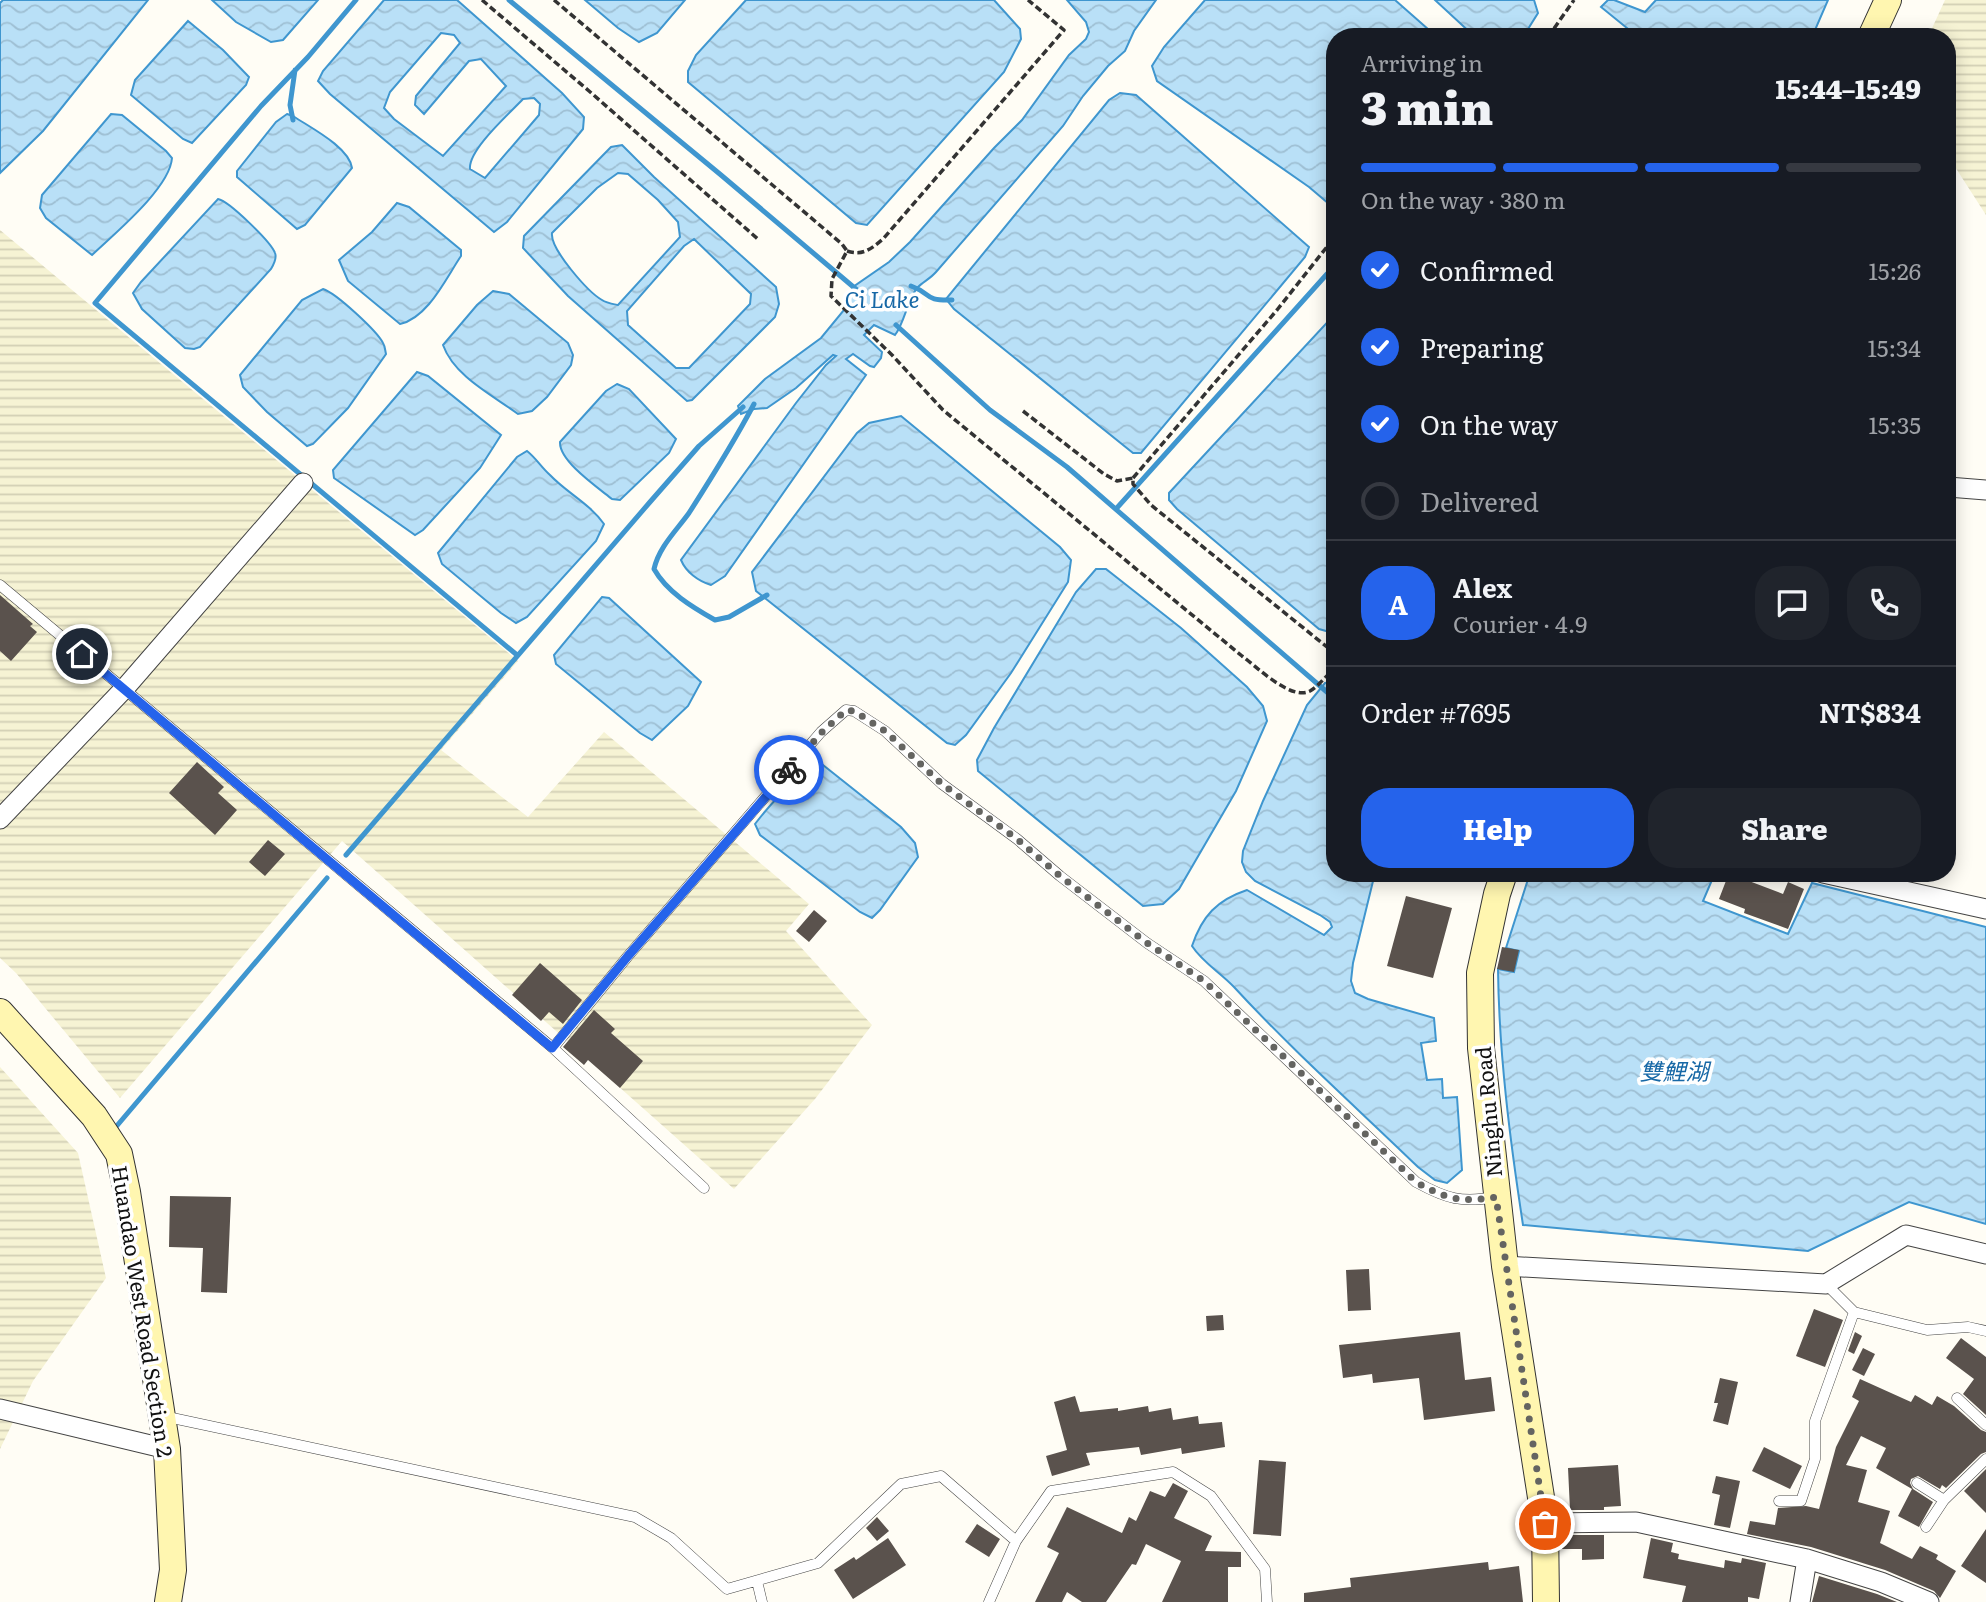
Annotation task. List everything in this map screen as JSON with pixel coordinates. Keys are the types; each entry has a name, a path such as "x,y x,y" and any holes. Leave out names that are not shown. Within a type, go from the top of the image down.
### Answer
{"main road":[{"path":"1875,28 1888,0"},
{"name":"Ninghu Road","path":"1501,882 1480,973 1479,1007 1496,1197 1545,1524 1546,1602"},
{"name":"Huandao West Road Section 2","path":"0,1012 94,1116 119,1154 167,1449 172,1527"},
{"path":"168,1602 173,1570 172,1527"},
{"path":"172,1527 187,1602"}],"street":[{"path":"0,819 124,689 303,483"},
{"path":"1956,487 1986,489"},
{"path":"1864,882 1986,909"},
{"path":"1505,1266 1826,1284 1906,1235 1986,1254"},
{"path":"0,1409 167,1449"},
{"path":"1545,1524 1636,1522 1807,1559 1881,1582 1929,1602"},
{"path":"1800,1602 1807,1559"}],"lane":[{"path":"0,585 552,1048 704,1188"},
{"path":"552,1048 821,733 846,710 854,711 885,731 942,784 1017,839 1060,876 1147,943 1204,981 1416,1182 1432,1191 1463,1201 1496,1197"},
{"path":"1826,1284 1854,1312 1927,1330 1968,1327 1986,1331"},
{"path":"1779,1501 1801,1501 1815,1459 1815,1421 1854,1312"},
{"path":"1957,1398 1986,1425"},
{"path":"162,1416 635,1517 671,1538 727,1589 818,1563 901,1484 941,1476 1016,1541"},
{"path":"1926,1527 1944,1500 1986,1459"},
{"path":"989,1602 1016,1541 1051,1491 1172,1472 1211,1496 1265,1569 1267,1602"},
{"path":"1917,1483 1944,1500"},
{"path":"757,1581 762,1602"}],"path":[{"path":"482,0 759,240"},
{"path":"554,0 842,244 846,251 855,254 868,252 883,239 1064,30 1028,0"},
{"path":"1554,28 1574,0"},
{"path":"1023,411 1104,474 1117,481 1133,478 1285,301 1326,247"},
{"path":"846,251 832,279 831,296 943,410 1284,688 1303,693 1314,688 1326,676"},
{"path":"1133,478 1133,484 1139,494 1326,646"}],"shaded area":[{"path":"1945,0 1986,0 1986,215 1956,168 1956,28 1932,28"},
{"path":"0,230 518,661 441,750 528,817 604,732 809,904 786,931 872,1025 815,1099 734,1189 342,841 120,1098 16,973 0,958"},
{"path":"0,1067 78,1153 106,1278 33,1381 0,1449"}],"water":[{"path":"3,0 148,0 43,131 0,173 0,3"},
{"path":"212,0 318,0 283,40 271,42 236,22"},
{"path":"384,0 457,0 562,93 584,117 583,129 507,222 494,232 330,94 318,81 323,71","holes":["441,33 454,35 460,43 416,96 415,105 424,114 469,61 481,59 506,86 443,156 394,119 384,108 390,92","534,98 540,104 539,115 485,178 470,169 475,152 490,132 523,99"]},
{"path":"585,0 685,0 657,33 639,42"},
{"path":"746,0 994,0 1020,29 1021,39 1004,72 867,225 856,223 688,82 688,71 696,55"},
{"name":"Ci Lake","path":"1067,0 1156,0 1134,31 1125,51 1108,66 1083,96 1063,126 936,272 915,291 895,335 874,325 864,335 882,352 874,367 853,354 846,359 866,375 725,576 711,585 697,578 681,560 796,403 836,356 833,355 796,388 767,408 741,414 738,406 765,379 821,338 844,310 853,287 889,262 910,242 1022,120 1089,32 1086,22"},
{"path":"1205,0 1395,0 1427,28 1326,28 1326,201 1157,81 1152,66 1164,47"},
{"path":"1435,0 1534,0 1538,13 1529,28 1465,28"},
{"path":"1608,0 1645,12 1656,0 1828,0 1816,28 1627,28 1601,7"},
{"path":"188,21 223,50 249,77 246,85 192,143 183,139 131,95 135,80"},
{"path":"1120,93 1136,95 1309,247 1305,257 1141,453 1133,453 954,309 946,299 1109,100"},
{"path":"111,114 122,115 172,158 169,170 152,196 92,255 46,218 40,208 42,195"},
{"path":"287,114 337,145 352,168 305,225 297,229 237,177 237,171 276,122"},
{"path":"622,145 776,287 779,304 775,317 692,400 687,401 568,296 523,248 524,236 611,147","holes":["618,173 628,174 658,200 678,222 680,237 618,305 602,300 580,280 557,249 552,233 597,188","694,239 751,294 750,304 689,368 676,368 628,325 627,311 684,246"]},
{"path":"218,199 240,214 258,232 272,248 275,259 271,269 200,347 185,348 142,309 133,293"},
{"path":"397,203 409,207 461,250 461,256 428,306 400,324 348,281 339,260 372,232"},
{"path":"323,289 346,305 373,330 384,344 386,354 348,408 313,444 307,446 267,412 243,387 240,375 302,300"},
{"path":"493,291 509,294 568,343 573,355 571,365 547,397 532,411 518,414 475,384 456,366 443,345 477,305"},
{"path":"1326,324 1326,631 1319,629 1177,509 1169,500 1169,493"},
{"path":"417,372 428,376 501,435 480,468 423,530 415,535 334,478 333,470"},
{"path":"617,384 629,389 676,439 669,453 620,500 612,499 580,473 566,457 560,442 606,391"},
{"path":"901,416 1060,547 1071,560 1068,582 1011,673 966,735 955,745 947,743 756,591 752,572 857,433 869,423"},
{"path":"527,451 604,524 596,541 527,617 516,623 442,564 438,553 517,457"},
{"path":"1096,569 1106,569 1181,628 1247,687 1263,706 1267,721 1236,791 1179,889 1163,904 1143,906 978,771 977,760 994,728 1076,592"},
{"path":"602,597 609,598 701,682 688,706 652,740 556,664 554,655"},
{"path":"1325,683 1326,882 1373,882 1353,963 1351,981 1355,993 1434,1018 1436,1041 1421,1043 1427,1080 1442,1079 1443,1098 1457,1097 1462,1170 1447,1183 1435,1180 1418,1167 1301,1056 1192,946 1201,926 1212,911 1227,899 1247,890 1324,935 1332,927 1330,922 1320,915 1255,881 1246,872 1242,862 1243,851 1263,801 1307,705"},
{"path":"823,765 901,827 915,843 918,857 872,918 860,912 760,835 755,824 795,781"},
{"name":"雙鯉湖","path":"1527,882 1711,882 1703,901 1788,934 1812,883 1986,927 1986,1224 1909,1202 1808,1251 1523,1225 1506,1097 1498,969 1514,972 1519,951 1506,948"}],"building":[{"path":"0,595 33,624 30,626 37,632 11,661 0,651"},
{"path":"197,762 224,787 218,793 237,810 215,835 169,793"},
{"path":"268,840 285,854 265,876 249,862"},
{"path":"1726,882 1752,882 1783,894 1788,882 1804,889 1788,929 1744,913 1745,909 1719,899"},
{"path":"1406,896 1452,908 1433,978 1387,966"},
{"path":"814,910 827,921 809,942 796,931"},
{"path":"1502,947 1519,950 1514,972 1497,969"},
{"path":"540,963 582,1000 563,1024 549,1012 541,1021 512,995"},
{"path":"594,1010 615,1029 611,1033 643,1061 620,1088 588,1060 584,1065 563,1047"},
{"path":"170,1196 231,1197 227,1293 201,1292 203,1248 169,1247"},
{"path":"1369,1269 1371,1310 1348,1311 1346,1270"},
{"path":"1814,1309 1843,1320 1825,1367 1796,1356"},
{"path":"1223,1315 1224,1330 1207,1331 1206,1316"},
{"path":"1460,1332 1465,1380 1491,1377 1495,1411 1424,1420 1419,1378 1373,1383 1372,1374 1343,1378 1339,1345"},
{"path":"1855,1332 1862,1336 1854,1354 1848,1351"},
{"path":"1961,1338 1986,1357 1986,1415 1963,1394 1974,1379 1946,1358"},
{"path":"1863,1348 1875,1354 1864,1376 1852,1370"},
{"path":"1720,1378 1738,1382 1728,1425 1713,1421"},
{"path":"1860,1379 1911,1402 1915,1395 1932,1405 1937,1396 1986,1432 1986,1452 1946,1488 1942,1485 1940,1489 1918,1476 1911,1479 1913,1489 1933,1502 1919,1527 1898,1516 1912,1489 1876,1468 1886,1448 1861,1436 1846,1465 1867,1470 1858,1502 1890,1511 1880,1543 1912,1559 1920,1546 1938,1555 1936,1559 1956,1571 1940,1598 1934,1591 1885,1570 1811,1547 1747,1534 1750,1521 1775,1525 1778,1508 1806,1506 1819,1509 1836,1447 1859,1401 1852,1397"},
{"path":"1075,1396 1080,1412 1118,1408 1118,1411 1148,1406 1149,1412 1171,1408 1173,1420 1198,1416 1199,1424 1222,1422 1225,1447 1182,1454 1181,1448 1141,1455 1139,1447 1086,1453 1090,1465 1052,1476 1046,1456 1067,1450 1054,1402"},
{"path":"1764,1447 1802,1466 1790,1489 1752,1471"},
{"path":"1259,1460 1286,1462 1281,1536 1253,1534"},
{"path":"1618,1465 1621,1506 1604,1507 1604,1510 1570,1510 1568,1468"},
{"path":"1986,1469 1986,1513 1964,1491"},
{"path":"1716,1476 1740,1481 1730,1528 1714,1525 1720,1495 1712,1493"},
{"path":"1173,1483 1188,1491 1174,1518 1212,1536 1205,1551 1241,1552 1241,1567 1228,1567 1228,1602 1162,1602 1181,1561 1146,1544 1136,1565 1132,1564 1106,1602 1082,1602 1067,1592 1062,1602 1035,1602 1059,1553 1047,1547 1067,1507 1122,1533 1129,1517 1136,1521 1150,1491 1165,1497"},
{"path":"877,1517 889,1531 877,1541 866,1528"},
{"path":"977,1524 1000,1539 989,1557 965,1542"},
{"path":"1986,1529 1986,1583 1961,1566"},
{"path":"1561,1535 1604,1535 1604,1559 1582,1560 1582,1549 1562,1549"},
{"path":"888,1538 906,1565 853,1599 834,1570 854,1557 856,1560"},
{"path":"1651,1538 1673,1543 1671,1552 1679,1554 1678,1559 1724,1568 1725,1560 1741,1563 1742,1558 1766,1563 1759,1599 1748,1597 1748,1602 1682,1602 1686,1586 1643,1578"},
{"path":"1488,1562 1489,1570 1519,1566 1523,1602 1304,1602 1304,1593 1351,1587 1350,1578"},
{"path":"1819,1576 1877,1594 1897,1602 1812,1602"}],"waterway":[{"path":"356,0 308,57 261,106 95,303 517,655"},
{"path":"509,0 857,290"},
{"path":"293,120 290,105 295,70"},
{"path":"1116,509 1326,275"},
{"path":"911,286 932,298 952,300"},
{"path":"896,325 990,410 1067,467 1326,691"},
{"path":"754,404 698,500 664,546 654,569 673,592 715,620 729,617 767,595"},
{"path":"346,855 699,446 743,407"},
{"path":"115,1128 327,878"}],"way so far":[{"path":"789,770 821,733 846,710 868,718 942,784 1017,839 1147,943 1204,981 1416,1182 1432,1191 1463,1201 1496,1197 1545,1524"}],"route":[{"path":"82,654 552,1048 789,770"}]}
